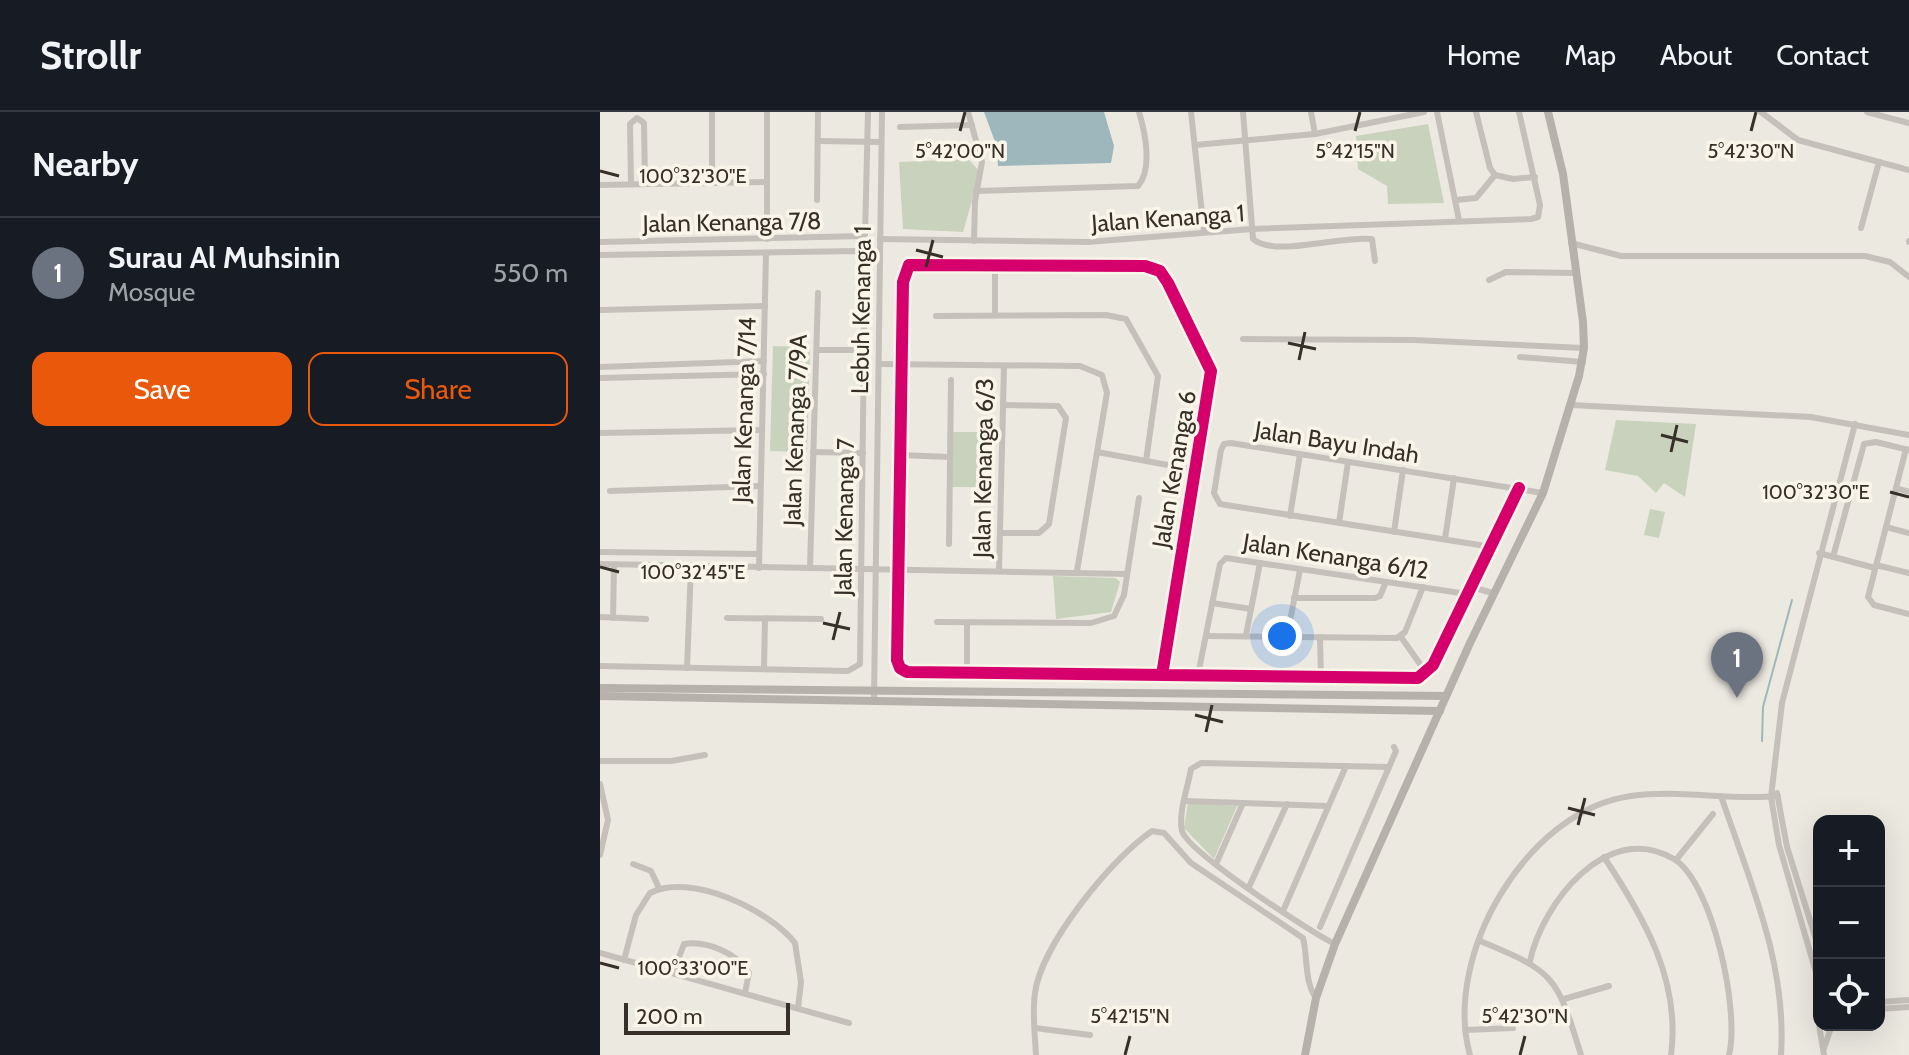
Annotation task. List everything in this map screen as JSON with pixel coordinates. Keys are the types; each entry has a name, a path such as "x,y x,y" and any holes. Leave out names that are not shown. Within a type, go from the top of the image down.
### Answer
{"street":[{"path":"712,112 712,182"},
{"path":"767,112 767,239"},
{"path":"817,200 818,112"},
{"path":"868,112 868,142"},
{"name":"Lebuh Kenanga 1","path":"874,700 882,112"},
{"path":"968,112 982,162 976,191 974,241"},
{"path":"976,191 1138,186 1143,180 1146,161 1139,112"},
{"path":"1191,112 1204,232"},
{"path":"1243,112 1253,239 1266,245 1372,239 1375,261"},
{"path":"1311,112 1315,134"},
{"path":"1195,145 1315,134 1386,116 1424,112"},
{"path":"1437,112 1459,220"},
{"path":"1476,112 1490,168 1495,175 1513,179 1535,177 1519,112"},
{"path":"1305,1055 1316,998 1335,944 1493,593 1543,493 1583,362 1584,348 1560,158 1548,112"},
{"path":"1867,112 1909,123"},
{"path":"1764,113 1798,140 1909,170"},
{"path":"631,184 630,124 637,118 644,123 645,184"},
{"path":"900,127 972,125"},
{"path":"818,141 881,142"},
{"name":"Jalan Kenanga 7/8","path":"600,242 865,236 868,142"},
{"path":"1861,228 1879,162"},
{"path":"1456,200 1476,198 1495,175"},
{"name":"Jalan Kenanga 1","path":"880,239 1088,242 1252,229 1538,217 1540,205 1535,177"},
{"path":"600,185 767,182"},
{"path":"1571,243 1621,256 1865,256 1890,262 1909,277"},
{"path":"600,255 766,253"},
{"name":"Jalan Kenanga 7/14","path":"759,568 766,253"},
{"name":"Jalan Kenanga 7","path":"600,666 855,669 861,658 865,258 862,253 766,253"},
{"path":"995,264 995,315"},
{"name":"Jalan Kenanga 6","path":"967,672 914,673 900,668 901,364 903,282 909,265 1145,266 1160,271 1211,371 1162,675"},
{"path":"1489,280 1506,272 1575,273"},
{"name":"Jalan Kenanga 7/9A","path":"810,568 818,293"},
{"path":"600,310 765,306"},
{"path":"936,316 1106,315 1126,319 1158,376 1146,461"},
{"path":"1243,339 1414,340 1584,348"},
{"path":"817,350 865,350"},
{"path":"1520,357 1583,362"},
{"path":"600,367 764,361"},
{"path":"879,364 1088,367 1102,375 1107,393 1077,571"},
{"name":"Jalan Kenanga 6/3","path":"999,571 1004,366"},
{"path":"600,378 764,374"},
{"path":"949,544 951,380"},
{"path":"1001,533 1039,533 1049,524 1066,418 1058,406 1003,405"},
{"path":"1571,405 1715,411 1855,424 1909,435"},
{"path":"1813,930 1787,847 1773,787 1777,726 1819,553 1855,424"},
{"path":"600,433 762,430"},
{"path":"1833,557 1864,444 1876,442 1908,450 1868,597 1870,602 1909,614"},
{"name":"Jalan Bayu Indah","path":"1492,547 1220,504 1214,493 1224,444 1543,493"},
{"path":"813,452 863,453"},
{"path":"1097,452 1195,470"},
{"path":"1290,516 1300,454"},
{"path":"900,455 950,457"},
{"path":"1339,523 1348,462"},
{"path":"1394,532 1403,470"},
{"path":"1445,539 1454,478"},
{"path":"610,491 760,486"},
{"path":"967,623 967,672 1408,679 1427,674 1519,488"},
{"path":"1896,488 1909,492"},
{"path":"937,622 1104,621 1114,616 1120,607 1127,574 1139,498"},
{"path":"1886,527 1909,533"},
{"path":"600,552 759,554"},
{"path":"1819,553 1909,573"},
{"name":"Jalan Kenanga 6/12","path":"1198,675 1222,560 1423,587 1493,593"},
{"path":"1246,635 1260,563"},
{"path":"600,564 1127,574"},
{"path":"613,618 614,565"},
{"path":"687,668 691,567"},
{"path":"1287,636 1300,570"},
{"path":"1294,598 1375,598 1380,596 1386,582"},
{"path":"1401,637 1423,587"},
{"path":"1212,603 1251,609"},
{"path":"600,617 646,619"},
{"path":"727,618 821,619"},
{"path":"764,668 765,619"},
{"path":"1207,636 1401,637"},
{"path":"1320,637 1321,677"},
{"path":"1401,637 1427,674"},
{"path":"600,688 1446,696"},
{"path":"600,696 1440,711"},
{"path":"1320,927 1396,751 1394,747"},
{"path":"600,761 671,761 705,755"},
{"path":"1335,944 1216,864 1183,835 1191,769 1201,763 1389,767"},
{"path":"1283,911 1346,766"},
{"path":"600,784 608,820 600,855"},
{"path":"1470,1055 1465,1030 1468,992 1480,941 1503,891 1543,840 1577,813 1630,796 1775,797"},
{"path":"1721,796 1776,962 1781,1000 1781,1055"},
{"path":"1775,797 1779,845 1813,962"},
{"path":"1185,801 1328,806"},
{"path":"1216,864 1243,803"},
{"path":"1249,887 1287,804"},
{"path":"1676,860 1713,814"},
{"path":"1036,1055 1036,987 1076,907 1152,831 1164,833 1191,863 1303,938 1309,964 1308,982 1316,998"},
{"path":"1530,961 1538,934 1554,905 1572,883 1604,857 1635,850 1676,860 1687,871 1699,893 1728,976 1733,1011 1729,1055"},
{"path":"1604,857 1640,913 1656,946 1673,1012 1671,1055"},
{"path":"633,864 651,871 659,888"},
{"path":"624,960 642,901 659,888 678,887 741,902 790,936 798,950 801,995 798,1008"},
{"path":"1480,941 1530,961 1557,984 1581,1055"},
{"path":"673,973 684,944 703,944 717,948 745,966 749,973 745,993"},
{"path":"600,953 849,1023"},
{"path":"1564,999 1609,986"},
{"path":"1885,1002 1909,1000"},
{"path":"1885,1009 1909,1007"},
{"path":"1035,1028 1066,1029 1090,1035"},
{"path":"1465,1030 1513,1028"},
{"path":"1820,1031 1824,1053"},
{"path":"1824,1053 1830,1031"}],"green space":[{"path":"1428,124 1444,203 1388,204 1387,186 1358,169 1356,136"},
{"path":"968,159 980,172 963,232 903,229 899,162"},
{"path":"773,346 810,347 807,452 770,451"},
{"path":"1616,420 1696,424 1685,497 1664,483 1656,493 1638,476 1605,470"},
{"path":"952,432 993,432 993,487 952,487"},
{"path":"1650,509 1665,512 1659,538 1644,535"},
{"path":"1053,576 1116,578 1120,582 1111,612 1056,619"},
{"path":"1188,803 1237,806 1214,859 1184,828"}],"water":[{"path":"984,112 1104,112 1114,146 1111,163 998,166 997,147"}],"waterway":[{"path":"1762,741 1763,707 1792,600"}],"cycle path":[{"path":"1162,675 1211,371 1168,283 1160,271 1145,266 909,265 903,282 897,660 900,668 907,672 1418,678 1433,665 1519,488"}],"place":[{"name":"Surau Al Muhsinin","path":"1737,698"}]}
